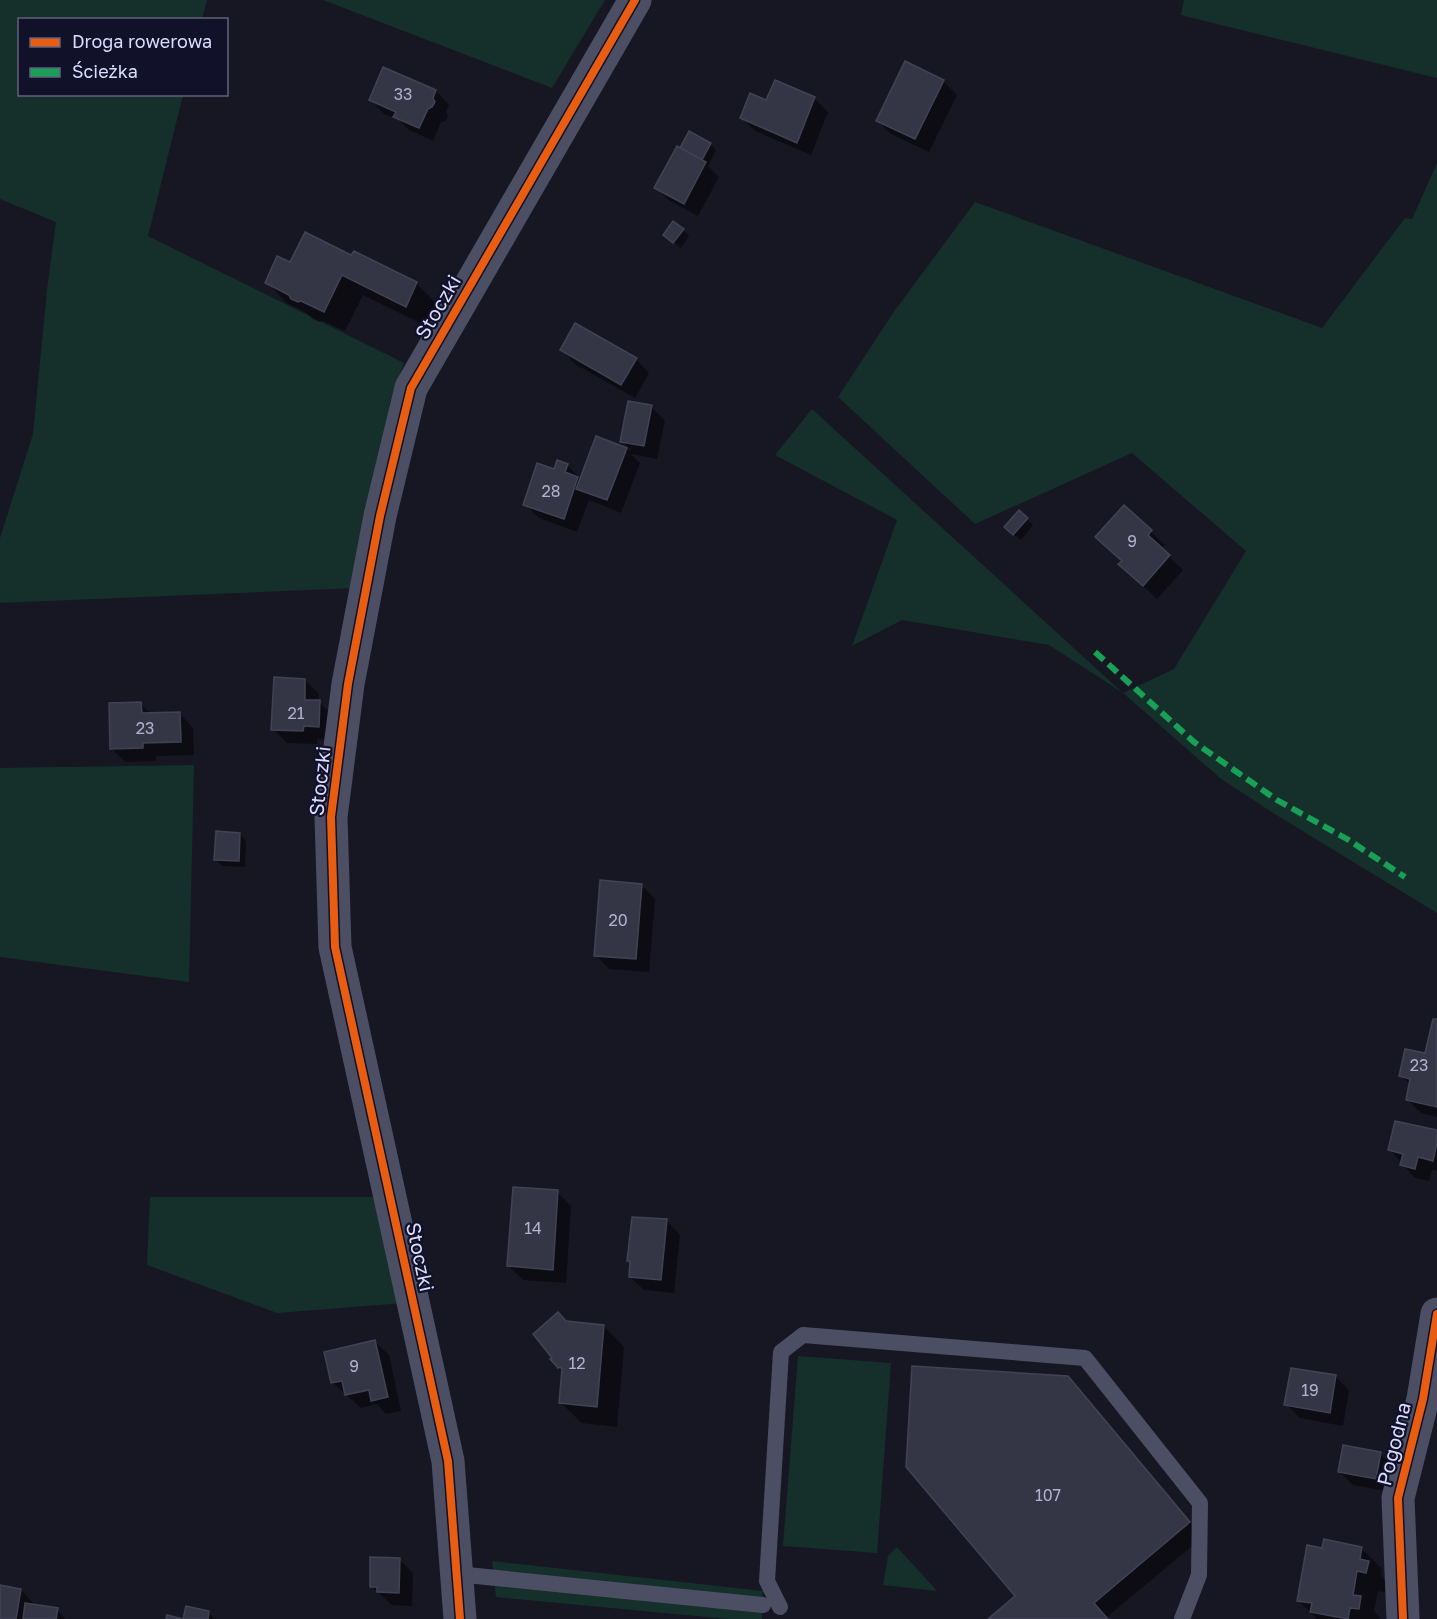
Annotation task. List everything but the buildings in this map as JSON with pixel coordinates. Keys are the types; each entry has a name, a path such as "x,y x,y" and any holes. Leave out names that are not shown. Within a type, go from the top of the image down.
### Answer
{"street":[{"name":"Stoczki","path":"460,1619 448,1461 335,947 331,817 348,684 380,516 411,388 635,0"},
{"name":"Pogodna","path":"1403,1619 1398,1498 1423,1399 1437,1314"}],"lane":[{"path":"780,1607 767,1581 781,1352 803,1335 1085,1358 1200,1503 1198,1575 1182,1619"},
{"path":"457,1574 762,1605"}],"green space":[{"path":"0,0 207,0 202,18 18,18 18,96 183,96 148,236 404,363 391,398 355,588 0,603 0,538 33,434 56,222 0,199"},
{"path":"323,0 605,0 552,88"},
{"path":"1184,0 1437,0 1437,78 1181,15"},
{"path":"1437,163 1437,913 1220,778 1123,693 1174,669 1246,551 1132,453 975,524 838,397 893,313 975,202 1322,328 1405,218 1412,219"},
{"path":"812,409 1123,693 1049,645 902,620 852,646 897,520 775,455"},
{"path":"194,765 189,982 0,957 0,768"},
{"path":"150,1197 375,1197 403,1303 277,1313 147,1265"},
{"path":"798,1356 891,1363 877,1553 783,1546"},
{"path":"897,1547 937,1591 883,1585 888,1556"},
{"path":"492,1561 763,1591 762,1619 728,1619 496,1597"}],"marked path":[{"path":"1095,652 1194,742 1277,800 1347,839 1405,877"}],"cycle path":[{"path":"460,1619 448,1461 335,947 331,817 348,684 380,516 411,388 635,0"},
{"path":"1403,1619 1398,1498 1423,1399 1437,1314"}]}
